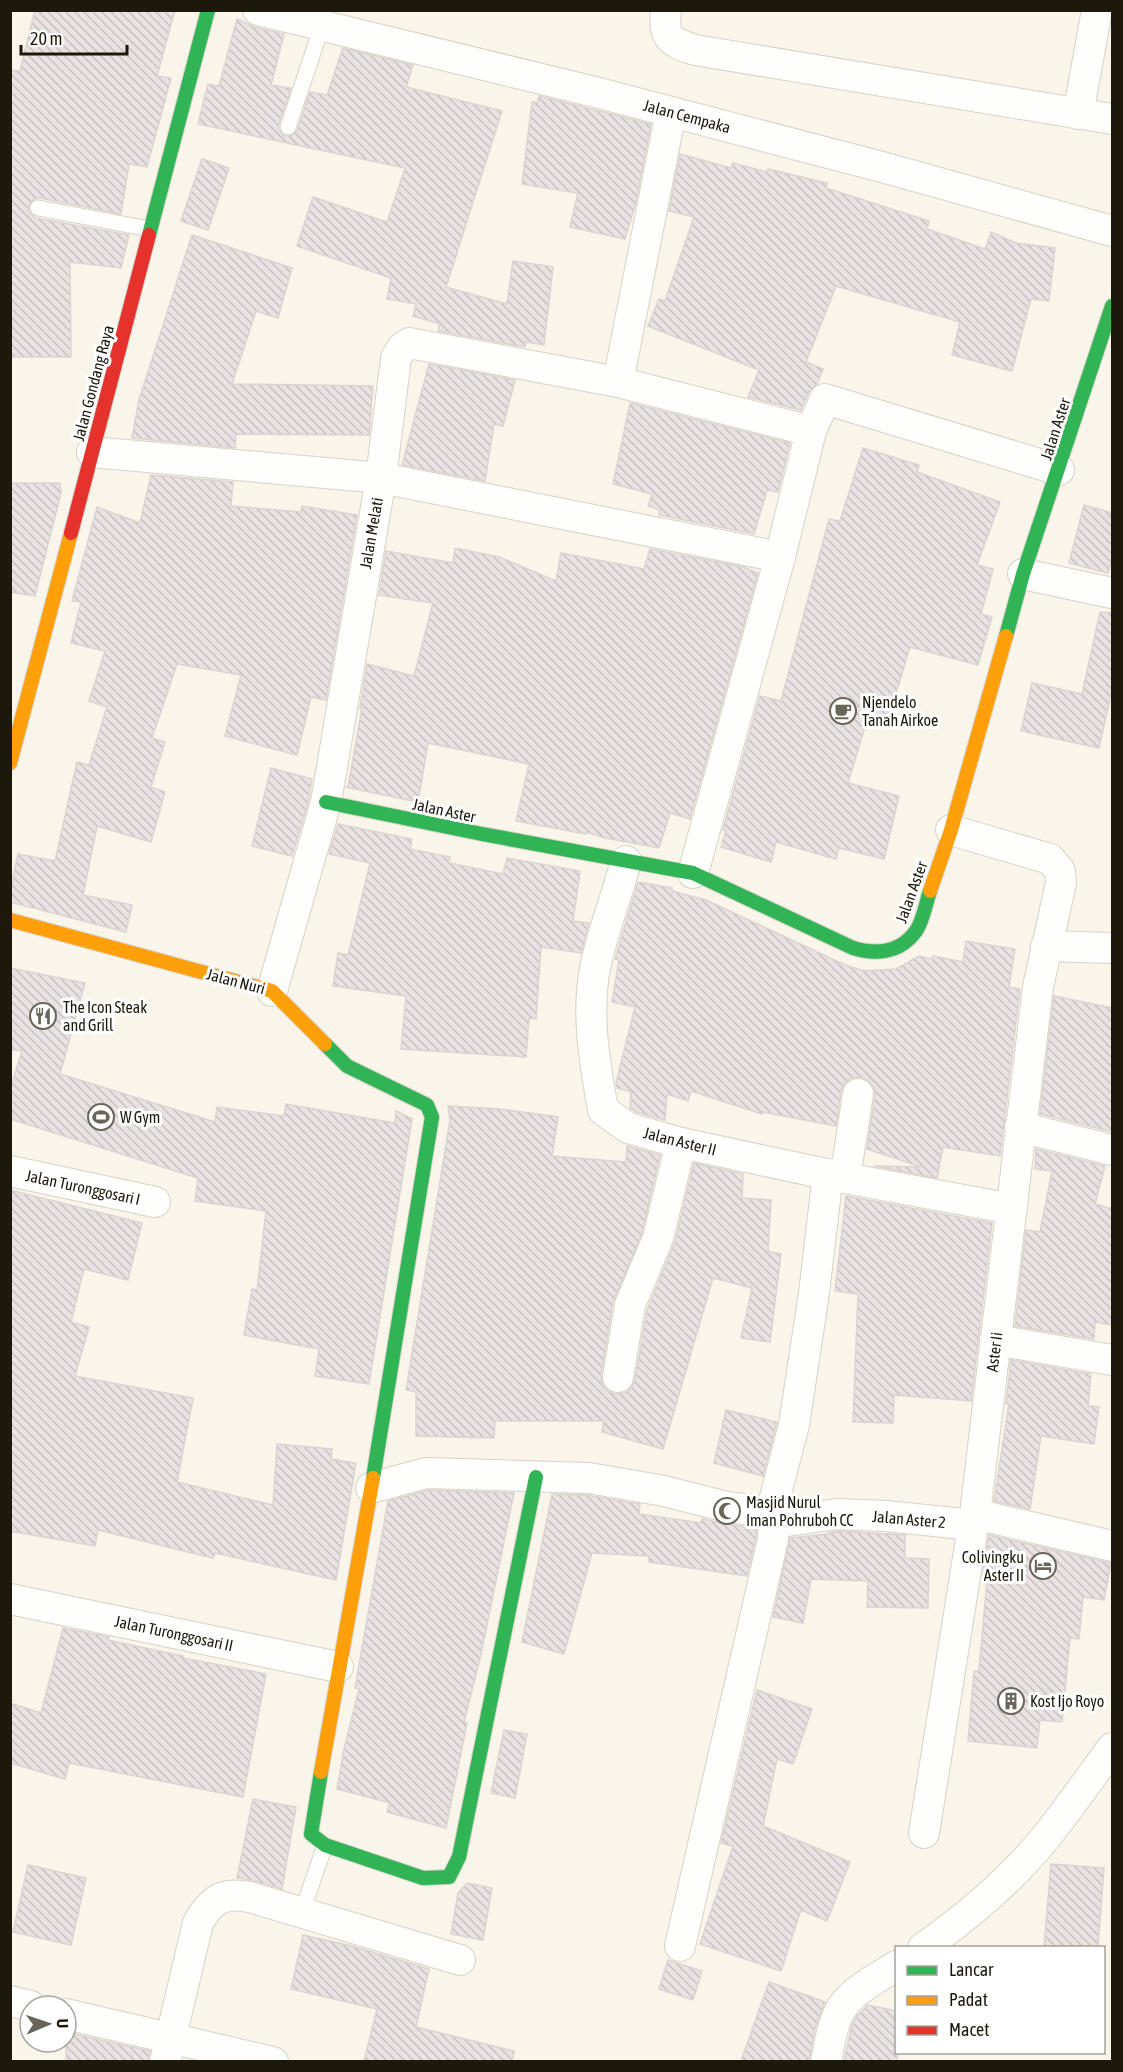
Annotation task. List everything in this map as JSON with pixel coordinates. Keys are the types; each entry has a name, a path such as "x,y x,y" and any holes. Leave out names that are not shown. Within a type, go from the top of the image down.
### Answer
{"street":[{"name":"Jalan Gondang Raya","path":"10,764 21,683 92,452 208,10"},
{"name":"Jalan Cempaka","path":"258,10 671,112 1113,231"},
{"path":"666,10 666,32 671,40 695,50 1113,119"},
{"path":"1078,114 1096,10"},
{"path":"618,382 671,112"},
{"name":"Jalan Aster","path":"326,802 693,873 853,948 869,952 888,952 904,944 917,930 951,830 1023,574 1113,306"},
{"path":"780,557 381,478 396,358 402,348 409,343 618,382 811,431"},
{"path":"693,873 780,557 811,431 825,399 1059,470"},
{"name":"Jalan Melati","path":"92,452 381,478 326,802"},
{"path":"1023,574 1113,593"},
{"name":"Jalan Nuri","path":"10,920 272,991 326,802"},
{"name":"Aster Ii","path":"924,1833 974,1519 1038,987 1061,883 1060,871 1050,859 951,830"},
{"name":"Jalan Aster II","path":"626,861 596,967 592,1000 592,1046 603,1110 628,1128 681,1143 836,1176 1012,1209"},
{"path":"1046,946 1113,948"},
{"path":"272,991 347,1066 427,1105 432,1117 311,1834 325,1845 423,1878 449,1877 459,1857 536,1477"},
{"path":"680,1946 773,1539 772,1520 794,1425 814,1293 836,1176 858,1094"},
{"path":"1020,1127 1113,1150"},
{"path":"618,1377 630,1305 658,1238 681,1143"},
{"name":"Jalan Turonggosari I","path":"10,1171 155,1202"},
{"path":"995,1340 1113,1360"},
{"path":"371,1488 426,1473 589,1479 664,1491 727,1507 762,1511 772,1520"},
{"name":"Jalan Aster 2","path":"772,1520 837,1514 974,1519 1113,1546"},
{"name":"Jalan Turonggosari II","path":"10,1599 338,1667"},
{"path":"924,1946 941,1935 1007,1878 1045,1838 1113,1748"},
{"path":"167,2050 198,1923 207,1908 220,1898 237,1894 460,1960"},
{"path":"826,2061 835,2021 843,2006 854,1994 895,1967"},
{"path":"78,2018 167,2050 273,2061"}],"lane":[{"path":"288,127 322,26"},
{"path":"38,208 150,230"},
{"path":"302,1912 325,1845"}],"building":[{"path":"35,10 175,10 157,76 171,78 147,167 129,164 121,214 40,198 34,199 29,206 29,212 36,218 129,235 121,268 70,262 71,357 10,357 10,70 20,71"},
{"path":"237,19 254,27 284,34 271,85 291,88 279,124 279,129 284,136 290,136 297,131 310,92 327,95 343,48 413,65 406,87 502,111 446,287 507,304 513,261 553,267 544,345 526,342 525,347 438,331 440,324 413,316 416,304 387,299 391,278 297,246 313,197 387,222 405,168 198,124 208,84 219,86"},
{"path":"539,96 651,124 636,202 625,239 570,227 578,193 522,184 532,102 537,103"},
{"path":"680,154 731,168 733,163 827,183 826,188 929,221 927,229 985,249 991,232 1016,243 1055,248 1049,301 1031,299 1012,371 952,355 960,322 836,286 806,362 823,369 817,384 809,392 801,410 748,397 759,370 648,326 659,299 665,301 694,217 669,211"},
{"path":"202,159 229,168 208,230 181,221"},
{"path":"192,235 292,268 278,318 256,311 232,384 373,386 369,435 236,434 235,448 132,438 139,400"},
{"path":"429,364 515,380 503,426 494,424 485,481 402,465"},
{"path":"630,403 790,443 778,492 767,490 754,534 659,515 660,510 648,506 652,494 613,484"},
{"path":"863,448 919,465 917,472 1000,502 977,565 993,569 981,614 992,617 978,665 910,647 887,723 868,717 848,783 899,796 884,859 839,848 836,859 776,842 771,862 721,847 726,831 723,830 760,696 781,701 829,519 840,521"},
{"path":"151,475 233,482 231,506 301,512 302,506 357,515 326,700 311,697 297,755 225,736 241,675 177,664 152,738 165,742 151,787 165,792 151,842 97,826 83,895 132,905 126,932 10,902 10,891 18,854 55,861 77,762 89,765 107,707 89,701 105,651 71,643 81,602 72,601 97,507 140,523"},
{"path":"10,483 60,483 61,493 35,596 10,592"},
{"path":"1084,505 1113,513 1113,556 1108,573 1069,563"},
{"path":"455,548 499,557 556,581 561,553 644,569 650,549 743,567 758,573 690,819 670,813 659,848 586,832 586,834 516,821 529,764 428,743 418,802 346,787 348,787 362,708 360,708 367,664 414,676 433,603 379,595 386,551 453,563"},
{"path":"1100,612 1113,613 1113,686 1099,748 1021,731 1032,683 1082,694"},
{"path":"271,768 312,779 308,803 292,856 252,846"},
{"path":"338,824 412,839 410,849 450,857 449,863 503,874 507,858 580,871 573,921 589,923 581,953 541,947 536,1019 529,1018 526,1057 401,1049 406,996 333,986 338,953 348,955 370,863 329,854"},
{"path":"638,882 672,888 672,891 706,900 845,965 864,971 896,969 919,956 932,959 933,956 963,962 966,941 1015,949 1009,987 1020,989 1000,1156 943,1147 937,1178 874,1166 921,1167 867,1149 875,1096 874,1088 869,1081 860,1077 851,1078 844,1084 836,1126 763,1112 762,1114 691,1091 688,1101 667,1094 665,1120 636,1112 630,1108 631,1092 617,1088 616,1083 635,1007 612,1002 619,960 615,959"},
{"path":"10,968 85,983 60,1074 215,1122 217,1107 284,1116 286,1104 395,1123 396,1111 412,1119 369,1384 315,1376 319,1349 244,1335 252,1289 257,1290 266,1211 195,1201 198,1178 10,1119 10,1089 22,1051 10,1049"},
{"path":"1054,996 1113,1008 1113,1132 1040,1114"},
{"path":"448,1106 500,1109 558,1117 552,1156 626,1162 627,1146 660,1155 642,1233 613,1302 601,1375 602,1384 608,1391 615,1394 625,1393 632,1387 635,1380 647,1310 675,1242 694,1163 743,1174 742,1198 771,1200 768,1251 781,1254 770,1342 741,1338 752,1288 713,1278 663,1449 602,1432 604,1421 495,1421 494,1438 416,1436 416,1392 406,1390 450,1120"},
{"path":"1036,1149 1105,1166 1095,1204 1113,1209 1113,1325 1095,1322 1094,1339 1015,1326 1026,1230 1040,1232 1052,1171 1035,1169"},
{"path":"10,1190 142,1223 128,1280 84,1269 71,1322 89,1327 75,1376 193,1398 177,1482 273,1505 277,1444 332,1449 331,1459 356,1463 336,1580 215,1553 213,1558 98,1530 95,1546 10,1531"},
{"path":"846,1196 992,1223 971,1401 894,1395 893,1423 853,1422 858,1294 835,1291"},
{"path":"1011,1360 1091,1374 1088,1406 1099,1407 1094,1444 1041,1436 1030,1509 994,1501 1009,1404 1006,1404"},
{"path":"726,1410 777,1422 763,1476 714,1463"},
{"path":"428,1490 514,1493 481,1654 464,1722 467,1723 446,1828 387,1812 390,1803 337,1789 359,1689 355,1688 388,1501"},
{"path":"552,1494 587,1495 640,1504 639,1514 701,1523 702,1519 756,1528 747,1576 649,1562 649,1556 592,1553 564,1654 522,1642"},
{"path":"838,1531 905,1535 905,1558 929,1559 928,1608 867,1607 868,1581 811,1579 803,1623 773,1617 790,1538"},
{"path":"989,1535 1111,1563 1104,1600 1083,1597 1079,1639 1070,1638 1062,1722 1040,1720 1037,1748 968,1741 974,1671 979,1671 987,1580 982,1579"},
{"path":"63,1628 109,1637 108,1640 183,1656 183,1658 266,1674 243,1797 69,1763 65,1779 10,1763 10,1703 41,1713"},
{"path":"757,1690 812,1709 793,1764 777,1759 763,1826 850,1862 827,1921 801,1910 781,1971 700,1944 733,1846 721,1843"},
{"path":"504,1730 527,1734 515,1798 491,1793"},
{"path":"253,1799 296,1807 282,1889 237,1878"},
{"path":"1051,1864 1104,1868 1098,1946 1044,1946"},
{"path":"28,1865 86,1878 71,1945 13,1932"},
{"path":"467,1883 492,1888 483,1940 451,1934 458,1893"},
{"path":"303,1935 352,1946 429,1969 416,2027 514,2051 512,2061 364,2061 377,2009 291,1989"},
{"path":"668,1960 702,1971 693,2000 659,1989"},
{"path":"769,1982 825,2002 815,2028 809,2061 741,2061"},
{"path":"868,2005 895,2011 897,2061 844,2061 852,2025"},
{"path":"78,2035 150,2051 148,2061 66,2061 66,2054 78,2054"}],"traffic: fast":[{"path":"149,235 208,10"},
{"path":"1006,636 1023,574 1112,306"},
{"path":"326,802 693,873 853,948 862,950 888,950 903,944 910,938 921,922 930,891"},
{"path":"325,1044 347,1066 427,1105 432,1117 373,1478"},
{"path":"321,1772 311,1834 325,1845 423,1878 449,1877 459,1857 536,1477"}],"traffic: slow":[{"path":"10,763 71,533"},
{"path":"930,891 951,830 1006,636"},
{"path":"10,920 272,991 325,1044"},
{"path":"321,1772 373,1478"}],"traffic: jam":[{"path":"71,533 149,235"}],"place":[{"name":"Njendelo Tanah Airkoe","path":"843,711"},
{"name":"The Icon Steak and Grill","path":"43,1016"},
{"name":"W Gym","path":"101,1117"},
{"name":"Masjid Nurul Iman Pohruboh CC","path":"727,1511"},
{"name":"Colivingku Aster II","path":"1043,1566"},
{"name":"Kost Ijo Royo","path":"1011,1701"}]}
